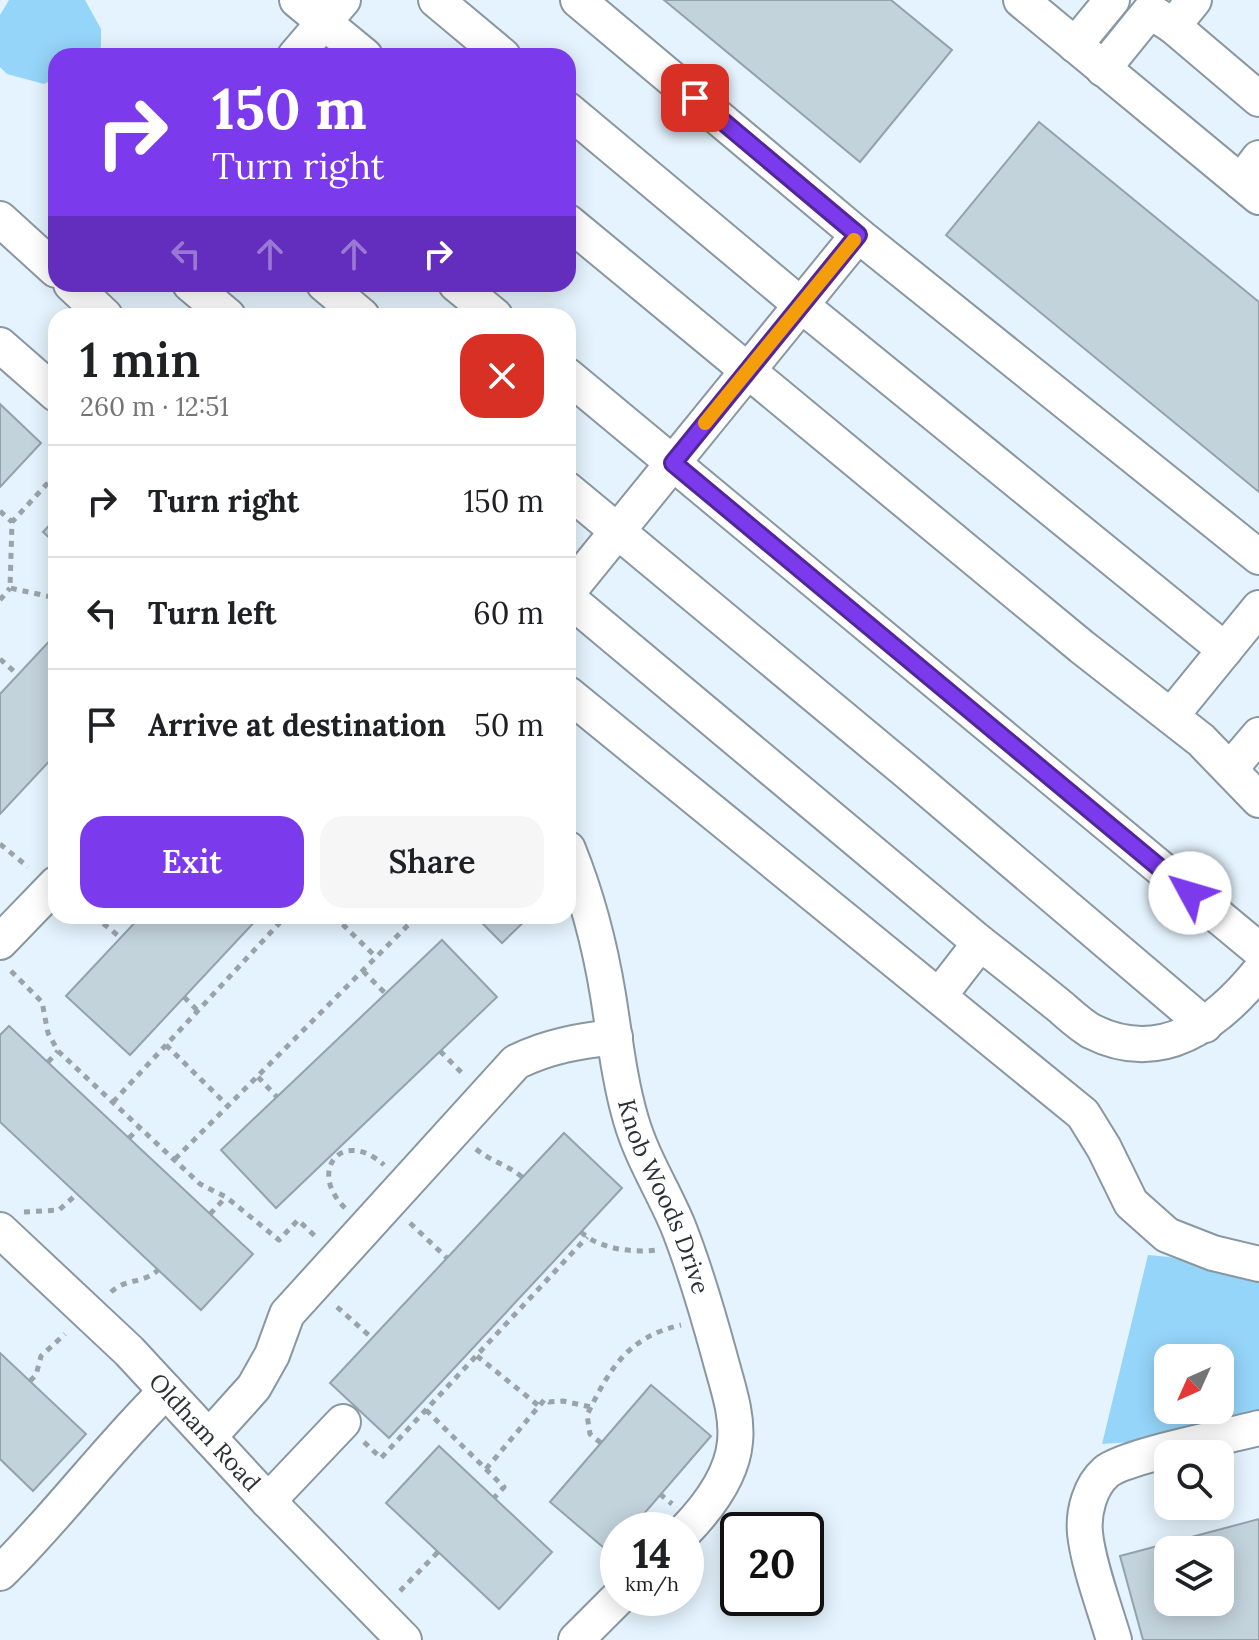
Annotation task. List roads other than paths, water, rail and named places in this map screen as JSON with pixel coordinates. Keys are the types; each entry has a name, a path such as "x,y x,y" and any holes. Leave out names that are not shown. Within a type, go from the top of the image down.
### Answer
{"street":[{"path":"297,0 333,11 359,48"},
{"path":"436,0 493,48"},
{"path":"578,0 858,235 1259,557"},
{"path":"1021,0 1103,69 1253,179"},
{"path":"1075,45 1112,0"},
{"path":"1173,26 1194,0"},
{"path":"302,48 333,11"},
{"path":"1103,69 1150,11 1173,26 1259,99"},
{"path":"576,117 801,305 1225,650"},
{"path":"0,219 48,263"},
{"path":"576,228 1082,647 1201,740 1259,800"},
{"path":"576,585 858,235"},
{"path":"200,292 218,308"},
{"path":"334,292 352,308"},
{"path":"466,292 485,308"},
{"path":"0,345 48,387"},
{"path":"576,383 1259,950"},
{"path":"576,497 1205,1025"},
{"path":"576,602 980,943 1090,1030 1130,1044 1169,1041 1205,1025 1236,1001 1259,972"},
{"path":"1171,716 1259,608"},
{"path":"576,701 1083,1114 1131,1203 1167,1235 1213,1253 1259,1264"},
{"path":"1230,769 1259,735"},
{"name":"Knob Woods Drive","path":"576,871 601,959 619,1076 641,1150 685,1244 728,1389 735,1441 729,1466 718,1490 702,1512"},
{"path":"0,942 48,892"},
{"path":"939,996 980,943"},
{"path":"209,1437 254,1387 272,1355 287,1314 516,1062 543,1049 615,1037"},
{"name":"Oldham Road","path":"10,1222 90,1313 404,1640"},
{"path":"3,1564 166,1391"},
{"path":"268,1501 343,1422"},
{"path":"1114,1640 1085,1534 1089,1497 1097,1481 1109,1469 1141,1458 1259,1428"},
{"path":"576,1640 600,1616"}]}
